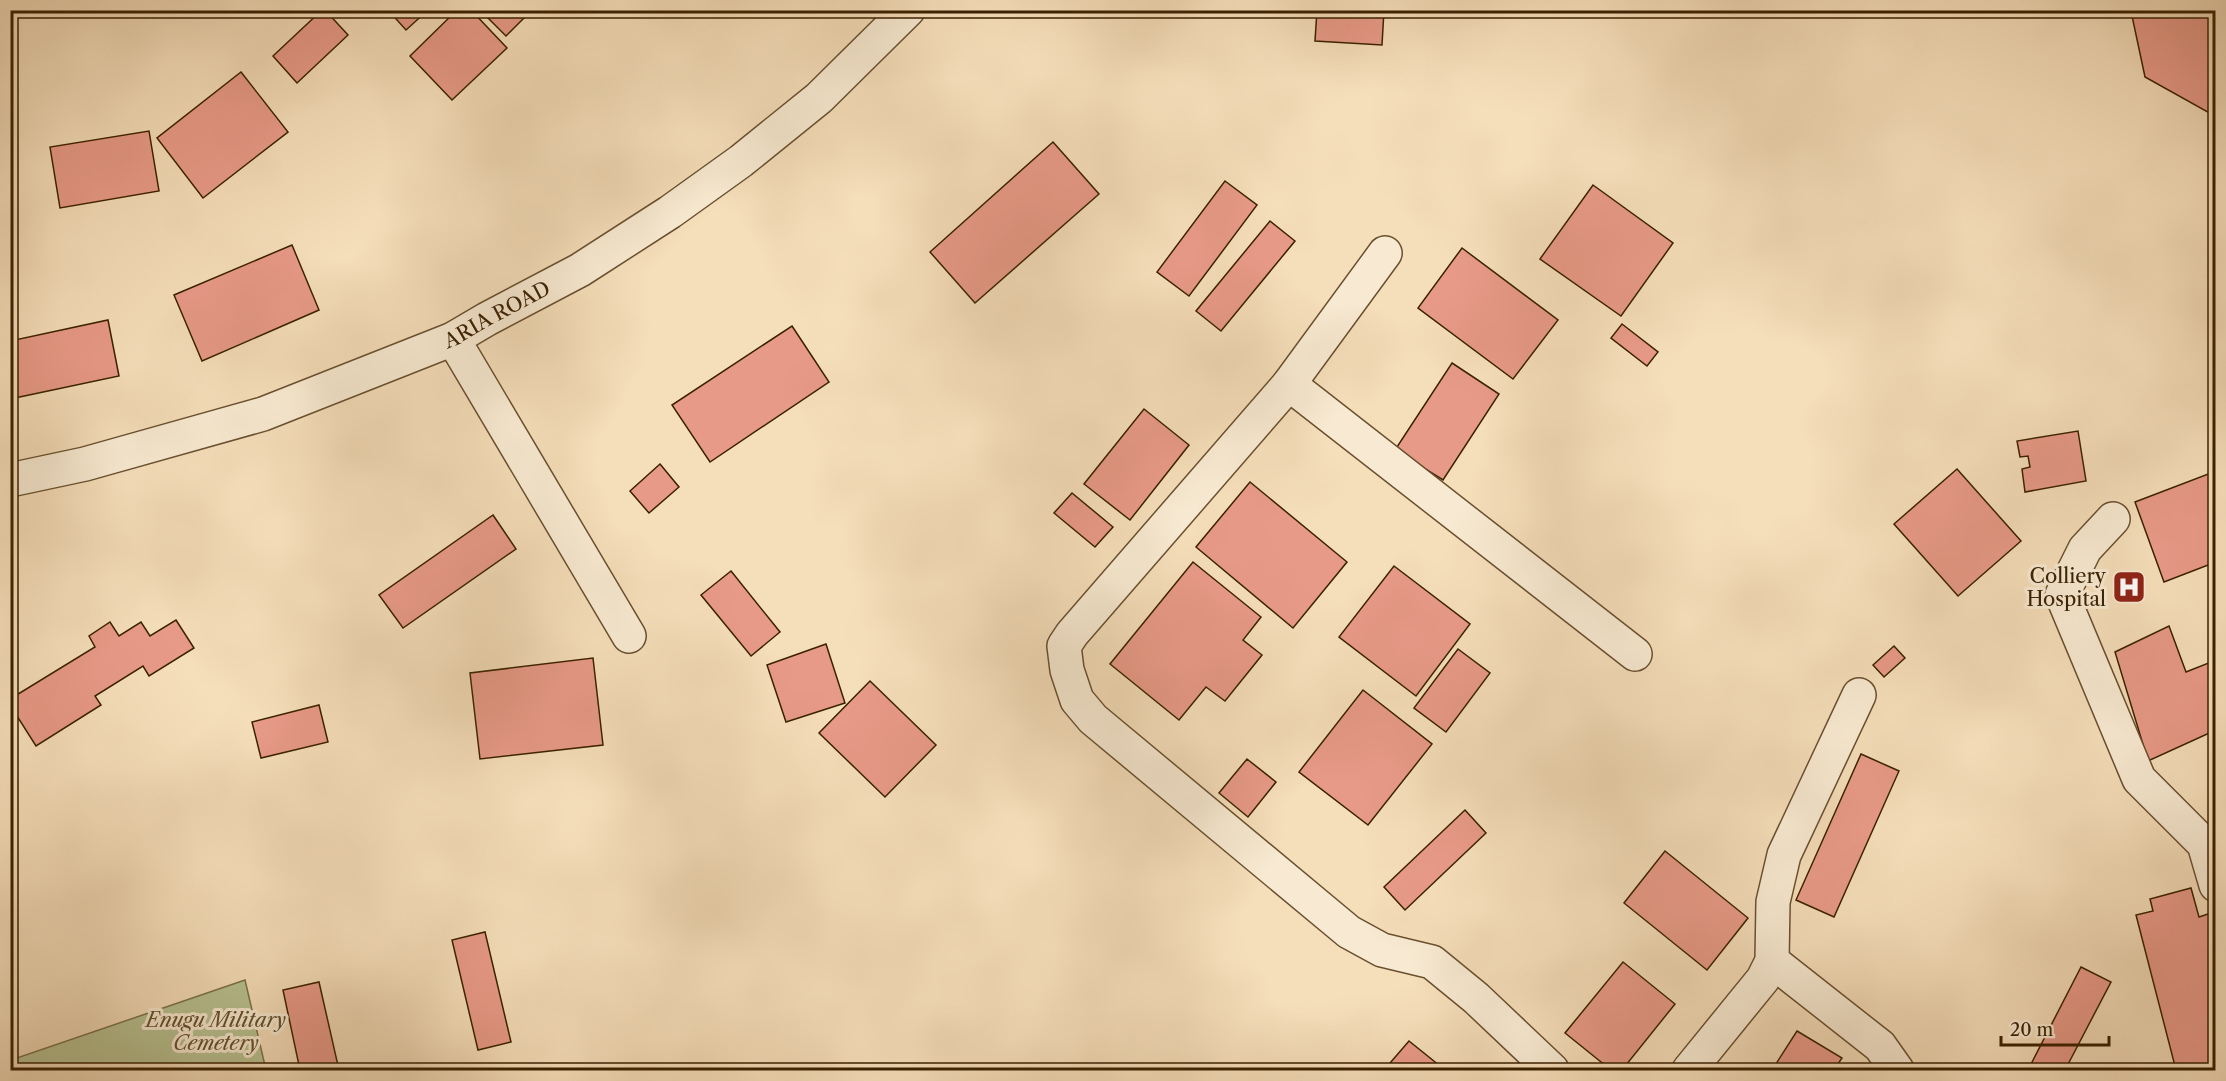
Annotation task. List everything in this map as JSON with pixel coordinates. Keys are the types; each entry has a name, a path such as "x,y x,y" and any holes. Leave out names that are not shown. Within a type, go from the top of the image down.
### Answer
{"street":[{"name":"ARIA ROAD","path":"10,480 85,464 263,414 453,339 580,270 670,212 732,168 819,98 908,10"},
{"path":"1385,253 1290,384 1102,598 1064,646 1067,670 1077,700 1093,719 1349,933 1382,950 1432,962 1476,998 1552,1071"},
{"path":"453,339 629,636"},
{"path":"1290,384 1635,654"},
{"path":"2113,519 2085,549 2062,595 2139,779 2204,844 2216,885"},
{"path":"1689,1071 1752,995 1772,961 1773,902 1784,855 1859,695"},
{"path":"1772,961 1880,1046 1897,1071"}],"green space":[{"name":"Enugu Military Cemetery","path":"245,980 266,1070 11,1070 11,1060"}],"building":[{"path":"322,10 325,10 348,35 297,83 273,56"},
{"path":"388,10 428,10 406,30"},
{"path":"457,10 471,10 507,48 452,100 410,56"},
{"path":"480,10 532,10 506,36"},
{"path":"1317,10 1384,10 1382,45 1315,41"},
{"path":"2137,10 2216,10 2216,109 2213,115 2145,77 2132,16"},
{"path":"241,72 288,132 203,198 157,138"},
{"path":"149,131 159,191 60,208 50,147"},
{"path":"1053,142 1099,194 975,303 930,252"},
{"path":"1225,181 1257,205 1189,296 1157,272"},
{"path":"1593,185 1673,243 1621,316 1540,259"},
{"path":"1270,221 1295,241 1221,331 1196,311"},
{"path":"292,245 319,310 202,361 174,295"},
{"path":"1462,248 1558,320 1513,379 1418,308"},
{"path":"108,320 119,376 10,399 10,341"},
{"path":"1622,324 1658,352 1647,366 1611,338"},
{"path":"792,326 829,382 710,462 672,405"},
{"path":"1452,363 1499,394 1443,480 1395,450"},
{"path":"1144,409 1189,445 1130,520 1084,484"},
{"path":"2078,431 2086,481 2025,492 2022,469 2030,467 2028,456 2020,457 2017,441"},
{"path":"660,464 679,487 649,513 630,491"},
{"path":"1957,469 2021,541 1958,596 1894,524"},
{"path":"2216,471 2216,562 2164,582 2135,502"},
{"path":"1250,482 1347,562 1293,628 1196,547"},
{"path":"1072,493 1113,527 1095,547 1054,513"},
{"path":"493,515 516,549 403,628 379,595"},
{"path":"1193,562 1261,617 1243,640 1262,655 1225,701 1206,687 1179,720 1110,664"},
{"path":"1394,566 1470,624 1416,696 1339,637"},
{"path":"731,571 780,632 751,656 701,595"},
{"path":"176,620 194,648 149,676 143,666 95,696 101,705 36,746 10,705 10,699 95,647 89,636 110,622 119,636 141,622 150,636"},
{"path":"2169,626 2186,672 2216,660 2216,730 2148,761 2115,652"},
{"path":"826,644 845,703 786,722 767,665"},
{"path":"1894,646 1905,658 1884,677 1873,665"},
{"path":"1458,649 1490,673 1446,732 1414,708"},
{"path":"593,658 603,745 480,759 470,673"},
{"path":"870,681 936,745 885,797 819,733"},
{"path":"1363,690 1432,744 1368,825 1299,772"},
{"path":"319,705 328,742 261,758 252,722"},
{"path":"1861,754 1899,771 1834,917 1796,900"},
{"path":"1247,759 1276,782 1248,817 1219,793"},
{"path":"1465,810 1486,833 1405,910 1384,887"},
{"path":"1665,851 1748,918 1707,970 1624,903"},
{"path":"2191,888 2199,917 2211,913 2216,932 2216,1062 2176,1070 2136,915 2153,911 2150,899"},
{"path":"485,932 511,1042 478,1050 452,940"},
{"path":"1623,962 1675,1004 1622,1070 1611,1070 1565,1033"},
{"path":"2081,967 2111,982 2065,1070 2028,1070"},
{"path":"319,982 339,1070 300,1070 283,990"},
{"path":"1797,1031 1842,1058 1834,1070 1772,1070"},
{"path":"1409,1041 1445,1070 1384,1070"}],"place":[{"name":"Colliery Hospital","path":"2129,587"}]}
